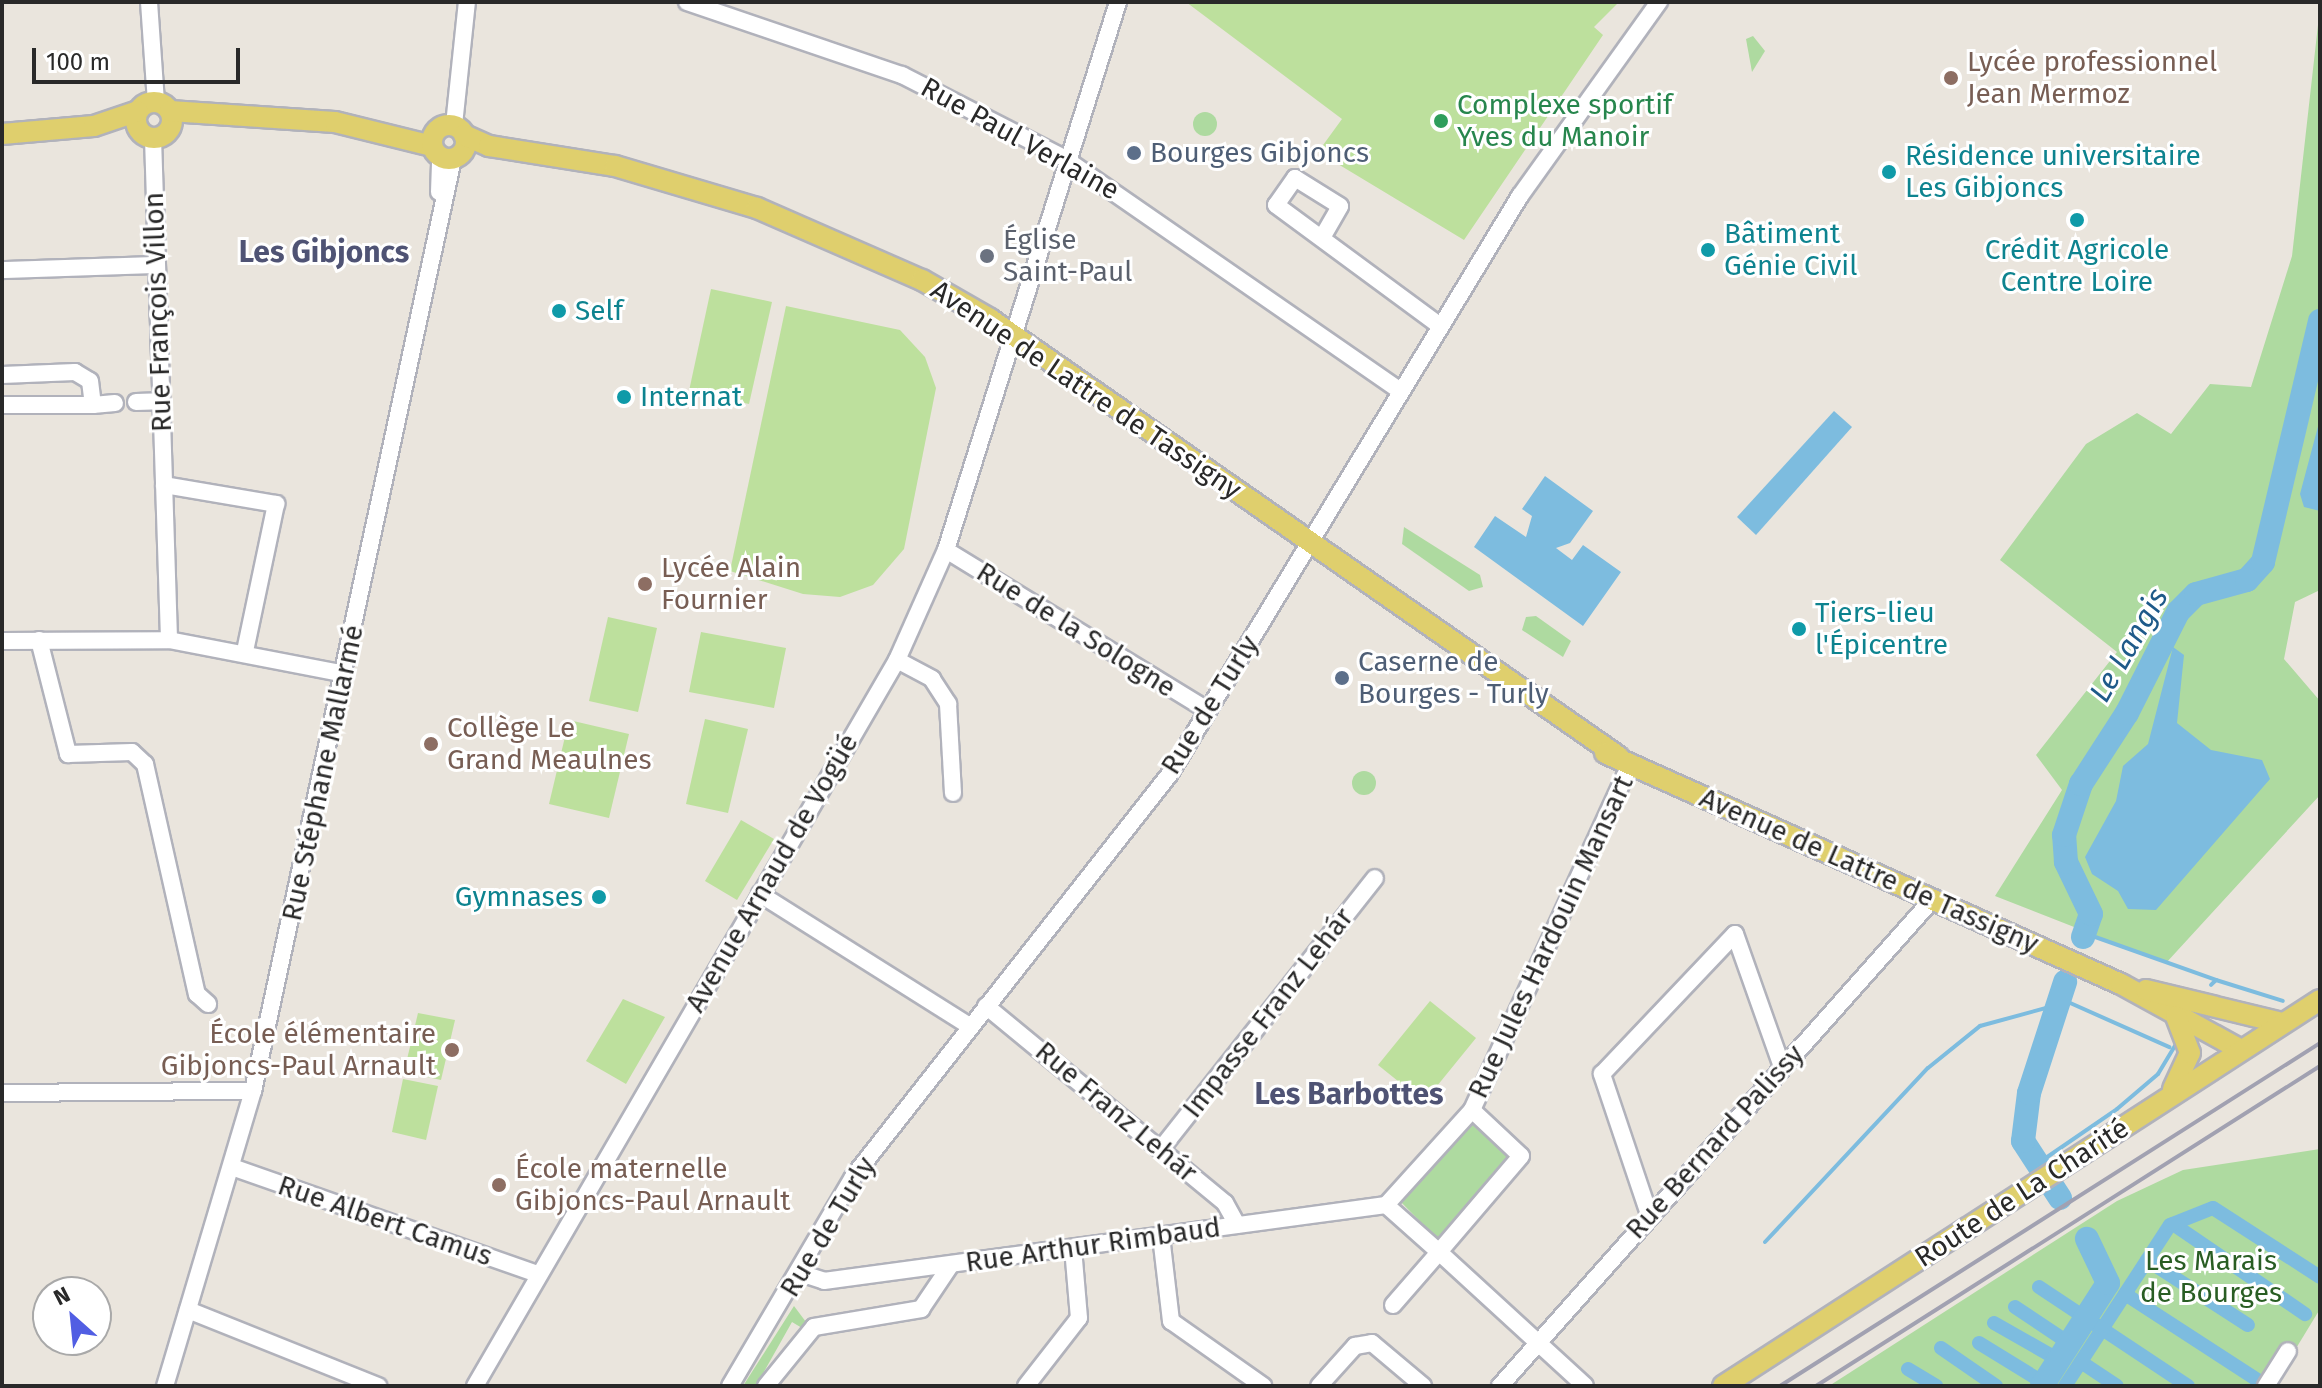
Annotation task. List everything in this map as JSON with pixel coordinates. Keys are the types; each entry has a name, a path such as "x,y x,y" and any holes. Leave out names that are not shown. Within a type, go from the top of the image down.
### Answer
{"main road":[{"name":"Avenue de Lattre de Tassigny","path":"2,134 154,121 278,116 570,155 757,208 884,260 1013,335 1625,760 2121,984 2239,1049"},
{"name":"Avenue de Lattre de Tassigny","path":"2121,984 2230,1014 2282,1023"},
{"name":"Route de La Charité","path":"1723,1386 2062,1168 2239,1049 2320,1000"},
{"path":"2167,1096 2185,1073 2190,1053 2174,1014"},
{"path":"2230,1014 2239,1049"}],"street":[{"name":"Rue François Villon","path":"149,2 154,121 154,265 169,640"},
{"name":"Rue Stéphane Mallarmé","path":"165,1386 253,1091 345,674 439,231 467,2"},
{"name":"Rue Paul Verlaine","path":"687,2 902,75 1064,158 1400,391"},
{"name":"Avenue Arnaud de Vogüé","path":"475,1386 897,660 946,550 1064,158 1118,2"},
{"name":"Rue de Turly","path":"730,1386 800,1273 853,1177 1166,778 1400,391 1568,122 1659,2"},
{"path":"1323,236 1440,326"},
{"path":"2,270 154,265"},
{"path":"2,375 75,372 90,381 93,405"},
{"path":"136,402 160,401"},
{"path":"2,405 115,403"},
{"path":"164,485 276,504 245,651"},
{"name":"Rue de la Sologne","path":"946,550 1207,710"},
{"path":"39,640 68,754 132,752 145,764 197,994 208,1004"},
{"path":"2,641 169,640 245,651 345,674"},
{"path":"897,660 932,679 948,704 953,793"},
{"name":"Rue Jules Hardouin Mansart","path":"1386,1205 1472,1110 1625,760"},
{"name":"Impasse Franz Lehár","path":"1161,1149 1375,878"},
{"path":"760,894 970,1026"},
{"name":"Rue Bernard Palissy","path":"1500,1386 1649,1214 1932,900"},
{"path":"1649,1214 1602,1074 1742,931 1782,1067"},
{"name":"Rue Franz Lehár","path":"986,1006 1225,1203 1237,1225"},
{"path":"2,1093 253,1091"},
{"path":"1393,1305 1521,1156 1472,1110"},
{"name":"Rue Albert Camus","path":"232,1167 538,1274"},
{"path":"1386,1205 1585,1386"},
{"name":"Rue Arthur Rimbaud","path":"800,1273 824,1281 1386,1205"},
{"path":"1161,1236 1171,1321 1263,1386"},
{"path":"1026,1386 1079,1318 1073,1248"},
{"path":"766,1386 814,1327 921,1309 950,1266"},
{"path":"188,1310 378,1386"},
{"path":"1319,1386 1355,1346 1372,1343 1423,1386"},
{"path":"2266,1386 2288,1351"}],"green space":[{"name":"Complexe sportif Yves du Manoir","path":"1186,2 1619,2 1594,27 1603,35 1464,240 1318,152 1342,119"},
{"path":"2320,7 2320,590 2295,602 2284,659 2320,701 2320,795 2166,963 1995,896 2062,790 2036,755 2117,652 2000,560 2086,444 2137,413 2171,434 2210,384 2251,387 2292,256"},
{"path":"1753,36 1765,51 1752,72 1746,39"},
{"path":"1205,112 1214,115 1217,124 1214,133 1205,136 1196,133 1193,124 1196,115"},
{"path":"711,289 772,302 749,404 689,391"},
{"path":"786,306 900,330 925,357 936,388 904,549 873,585 840,597 803,594 730,571"},
{"path":"1404,527 1480,575 1483,587 1469,591 1402,544"},
{"path":"1536,616 1571,641 1563,657 1522,630 1526,617"},
{"path":"608,617 657,628 638,712 589,701"},
{"path":"701,632 786,648 774,708 689,692"},
{"path":"705,719 748,729 728,813 686,804"},
{"path":"569,720 629,734 609,818 549,804"},
{"path":"1364,771 1375,778 1376,783 1369,794 1364,795 1353,788 1352,783 1359,772"},
{"path":"741,820 774,839 737,900 705,881"},
{"path":"623,999 665,1017 626,1084 586,1061"},
{"path":"1430,1001 1476,1038 1424,1102 1378,1065"},
{"path":"418,1013 455,1020 441,1080 404,1072"},
{"path":"403,1079 438,1086 426,1140 392,1132"},
{"path":"1470,1123 1512,1155 1438,1240 1399,1200"},
{"name":"Les Marais de Bourges","path":"2320,1149 2320,1309 2273,1386 1829,1386 2117,1201 2183,1170"},
{"path":"794,1306 806,1322 802,1328 792,1322 756,1386 743,1386"}],"water":[{"path":"1834,411 1852,427 1756,535 1737,517"},
{"path":"2320,419 2320,511 2304,507 2300,494"},
{"path":"1545,476 1593,511 1570,543 1556,548 1572,560 1583,545 1621,572 1583,626 1474,547 1495,516 1526,537 1532,516 1522,509"},
{"path":"2173,647 2184,655 2177,723 2211,750 2262,760 2270,779 2156,910 2128,909 2118,891 2092,874 2085,857 2116,801 2123,766 2148,744"}],"waterway":[{"name":"Le Langis","path":"2083,937 2091,914 2066,862 2064,835 2081,784 2127,713 2178,612 2196,594 2247,580 2263,562 2320,321"},
{"path":"2084,933 2216,980 2211,985"},
{"path":"2216,980 2283,1001"},
{"name":"Le Langis","path":"2060,1198 2023,1141 2029,1093 2065,982"},
{"path":"1765,1242 1928,1068 1980,1026 2068,1002 2169,1047"},
{"path":"2037,1164 2117,1109 2158,1074 2176,1044"},
{"path":"2065,1386 2170,1225 2213,1208 2320,1277"},
{"path":"2173,1224 2305,1314"},
{"name":"Le Langis","path":"2042,1386 2108,1283 2087,1239"},
{"path":"2147,1260 2248,1325"},
{"path":"2039,1287 2188,1386"},
{"path":"2125,1294 2259,1381"},
{"path":"2015,1307 2069,1343"},
{"path":"1994,1323 2059,1360"},
{"path":"1979,1343 2044,1383"},
{"path":"1941,1348 1996,1386"},
{"path":"2081,1362 2117,1386"},
{"path":"1908,1369 1936,1386"}],"railway":[{"path":"1780,1386 2320,1043"},
{"path":"1816,1386 2320,1066"}],"place":[{"name":"Lycée professionnel Jean Mermoz","path":"1951,78"},
{"name":"Complexe sportif Yves du Manoir","path":"1441,121"},
{"name":"Bourges Gibjoncs","path":"1134,153"},
{"name":"Résidence universitaire Les Gibjoncs","path":"1889,172"},
{"name":"Crédit Agricole Centre Loire","path":"2077,220"},
{"name":"Bâtiment Génie Civil","path":"1708,250"},
{"name":"Église Saint-Paul","path":"987,256"},
{"name":"Self","path":"559,311"},
{"name":"Internat","path":"624,397"},
{"name":"Lycée Alain Fournier","path":"645,584"},
{"name":"Tiers-lieu l'Épicentre","path":"1799,629"},
{"name":"Caserne de Bourges - Turly","path":"1342,678"},
{"name":"Collège Le Grand Meaulnes","path":"431,744"},
{"name":"Gymnases","path":"599,897"},
{"name":"École élémentaire Gibjoncs-Paul Arnault","path":"452,1050"},
{"name":"École maternelle Gibjoncs-Paul Arnault","path":"499,1185"}],"district":[{"name":"Les Gibjoncs","path":"324,252"},
{"name":"Les Barbottes","path":"1349,1094"}]}
